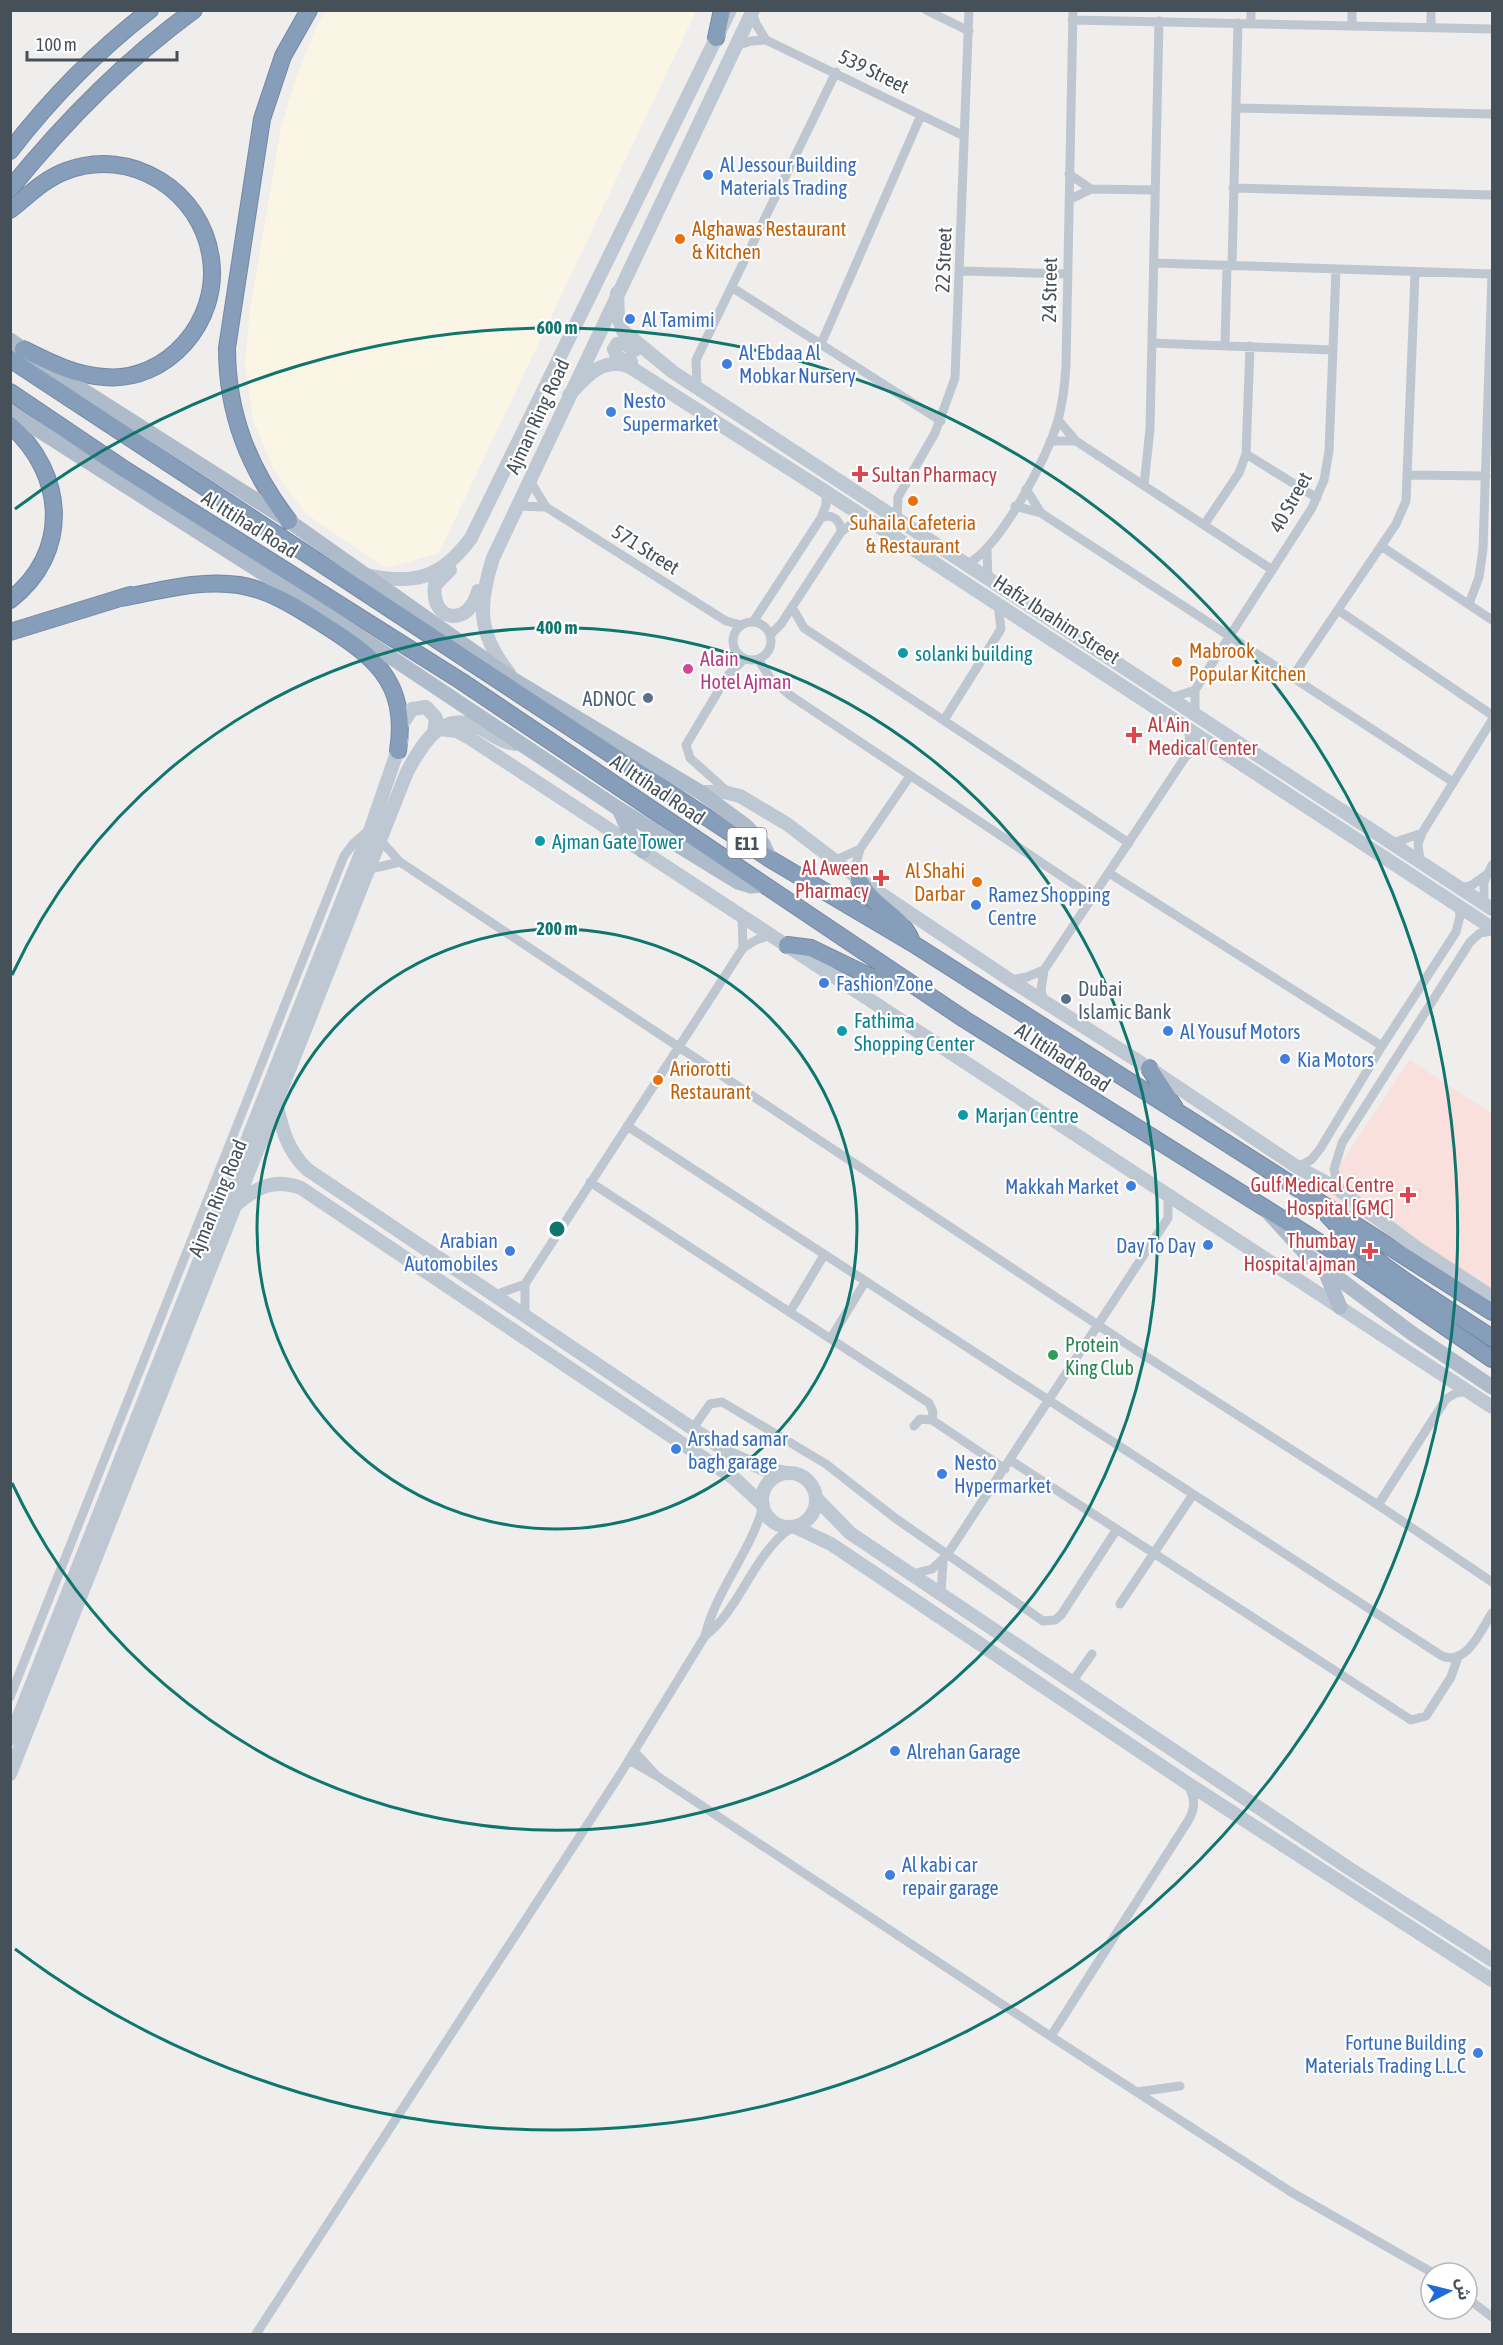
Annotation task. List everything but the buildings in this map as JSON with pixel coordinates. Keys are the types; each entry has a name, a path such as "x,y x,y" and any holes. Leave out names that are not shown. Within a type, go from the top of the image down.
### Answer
{"highway":[{"path":"10,151 38,115 75,75 150,10"},
{"path":"10,189 55,134 99,88 146,47 194,10"},
{"path":"289,521 258,476 239,433 228,378 227,348 262,119 283,56 309,10"},
{"path":"716,38 722,10"},
{"path":"10,210 44,182 66,171 90,165 114,165 136,169 160,179 181,196 196,215 207,239 211,261 209,298 193,333 181,349 146,372 106,378 79,374 15,349"},
{"name":"Al Ittihad Road","path":"15,349 770,859 912,943 1492,1312"},
{"name":"Al Ittihad Road","path":"10,392 121,467 461,681 912,984 1266,1211 1354,1264 1492,1359"},
{"path":"10,425 31,446 41,462 49,481 54,519 46,556 37,573 10,600"},
{"path":"10,632 176,579 220,576 265,583 305,600"},
{"path":"121,598 187,585 213,584 253,588 285,600 357,645 377,662 393,689 398,704 400,735 398,751"},
{"path":"859,879 871,899 904,926 912,943"},
{"path":"787,945 819,950 871,976 912,984"},
{"path":"1149,1068 1179,1113"},
{"path":"1313,1198 1365,1252 1492,1338"},
{"path":"1399,1251 1437,1261"}],"main road":[{"name":"Ajman Ring Road","path":"362,574 402,581 429,575 458,554 484,514 628,213 730,10"},
{"name":"Ajman Ring Road","path":"514,680 491,647 482,615 484,587 500,540 753,11"},
{"name":"Hafiz Ibrahim Street","path":"617,293 618,317 623,331 660,363 1488,906"},
{"path":"660,363 623,343 617,344 614,350 618,358 643,369 662,386"},
{"path":"15,349 289,521 514,680 700,792 746,826 763,844 770,859"},
{"name":"Hafiz Ibrahim Street","path":"569,395 593,370 610,363 630,367 1191,729 1492,929"},
{"path":"10,412 305,600 620,809 738,882 751,886 764,885"},
{"path":"484,514 482,526 468,552 435,585 435,600 443,612 459,616 472,607 485,566 500,540"},
{"name":"Ajman Ring Road","path":"10,1739 371,828 398,751 405,722 400,689 374,645"},
{"path":"405,722 412,709 426,707 436,718 437,730"},
{"path":"437,730 451,725 470,725 507,743 524,744"},
{"path":"437,730 457,731 468,737 1492,1407"},
{"name":"Ajman Ring Road","path":"10,1773 407,772 421,745 437,730"},
{"path":"700,792 728,792 747,800 787,824 859,879 1044,1003 1149,1068 1297,1167 1338,1189 1492,1298"},
{"path":"620,809 632,836 643,851"},
{"path":"276,1102 286,1140 302,1164 742,1461 805,1478 813,1487 817,1499 850,1533 1340,1862 1492,1960"},
{"path":"236,1205 264,1185 279,1183 294,1185 735,1479 763,1506 772,1521 783,1527 793,1527 831,1544 1187,1783 1492,1980"},
{"path":"1266,1211 1288,1236 1323,1266 1413,1334 1492,1387"},
{"path":"382,1242 388,1237 396,1236 415,1248 426,1249"},
{"path":"1323,1266 1340,1307"},
{"path":"763,1506 766,1486 775,1477 787,1473"},
{"path":"793,1527 811,1517 817,1499"}],"street":[{"path":"926,10 969,31"},
{"name":"22 Street","path":"897,520 898,497 941,421 953,388 956,368 969,10"},
{"path":"1179,10 1179,22"},
{"path":"1251,10 1251,23"},
{"path":"1352,10 1352,26"},
{"path":"1431,10 1431,27"},
{"path":"736,46 766,40 756,24 753,11"},
{"path":"1072,15 1179,22 1492,29"},
{"name":"24 Street","path":"966,565 987,551 1016,506 1050,441 1058,420 1065,373 1072,15"},
{"path":"1144,485 1149,447 1159,21"},
{"path":"1225,346 1238,23"},
{"name":"539 Street","path":"766,40 964,136"},
{"path":"697,388 696,360 836,72"},
{"path":"1236,108 1492,114"},
{"path":"821,344 921,115"},
{"path":"1069,174 1091,189"},
{"path":"1233,188 1492,195"},
{"path":"1069,200 1091,189 1155,190"},
{"path":"1154,263 1492,274 1491,379 1482,563 1469,604"},
{"name":"40 Street","path":"1195,690 1317,498 1329,461 1336,270"},
{"path":"961,271 1067,274"},
{"path":"1293,676 1381,546 1402,513 1406,501 1409,475 1414,273"},
{"path":"733,288 941,421"},
{"path":"1152,342 1333,350"},
{"path":"1204,525 1239,473 1246,454 1250,346"},
{"path":"673,372 696,360"},
{"path":"1058,420 1076,441 1271,569"},
{"path":"1050,441 1076,441"},
{"path":"1246,454 1317,498"},
{"path":"1409,475 1486,476"},
{"name":"571 Street","path":"529,479 546,507 726,621 741,625"},
{"path":"1026,489 1041,513"},
{"path":"753,622 821,518 826,505 825,492"},
{"path":"875,505 898,497"},
{"path":"516,506 546,507"},
{"path":"1016,506 1041,513 1453,782"},
{"path":"821,518 828,516 836,518 841,532"},
{"path":"770,635 764,626 753,622 741,625 734,633 735,651 744,659 758,659 768,652 770,635 781,624 841,532 852,521 862,516"},
{"path":"1381,546 1492,620"},
{"path":"987,551 988,580"},
{"path":"998,605 1001,629"},
{"path":"792,607 804,628"},
{"path":"1338,610 1492,715"},
{"name":"571 Street","path":"726,621 734,633"},
{"path":"944,720 1001,629 1024,621"},
{"path":"781,624 804,628 1129,843"},
{"path":"728,792 690,758 686,745 728,675 744,659"},
{"path":"758,659 770,678 791,696 1093,897"},
{"path":"1171,698 1195,690 1195,713"},
{"path":"1420,861 1418,850 1422,833 1492,720"},
{"path":"1044,1003 1041,990 1044,970 1186,756 1191,729"},
{"path":"1186,756 1200,747 1215,745"},
{"path":"859,879 856,864 860,849 910,776"},
{"path":"10,1697 344,856 353,844 371,828"},
{"path":"1393,843 1422,833"},
{"path":"381,841 400,862 1099,1326 1378,1505 1492,1582"},
{"path":"836,860 860,849"},
{"path":"370,869 400,862"},
{"path":"1488,906 1483,889 1486,875 1492,865"},
{"path":"1109,873 1382,1046"},
{"path":"1461,888 1472,885 1486,875"},
{"path":"1297,1167 1311,1160 1330,1134 1382,1046 1450,940 1460,922 1458,905"},
{"path":"742,916 743,948"},
{"path":"1338,1189 1335,1162 1342,1143 1465,949 1475,937 1492,929"},
{"path":"525,1315 525,1284 678,1047 743,948 756,939 771,935"},
{"path":"1450,940 1460,941 1465,949"},
{"path":"1010,980 1027,977 1044,970"},
{"path":"627,1126 1192,1496 1442,1656 1458,1657"},
{"path":"1330,1134 1335,1144 1342,1143"},
{"path":"591,1182 929,1403 933,1412 932,1420"},
{"path":"912,1574 932,1569 945,1558 1168,1218 1168,1195"},
{"path":"1168,1218 1191,1210"},
{"path":"790,1312 824,1255"},
{"path":"831,1338 865,1282"},
{"path":"495,1295 525,1284"},
{"path":"1446,1376 1446,1399"},
{"path":"1378,1505 1446,1399 1456,1393 1468,1391"},
{"path":"693,1428 710,1404 722,1402 826,1464 945,1558 1039,1619 1051,1622 1061,1615 1117,1529"},
{"path":"914,1426 920,1419 932,1420 1008,1464 1117,1529 1411,1720 1426,1716 1451,1677 1458,1657 1467,1650 1492,1613"},
{"path":"1120,1604 1192,1496"},
{"path":"256,2334 629,1760 705,1636 712,1614 750,1544 763,1506"},
{"path":"705,1636 724,1618 770,1546 793,1527"},
{"path":"941,1593 945,1558"},
{"path":"1072,1682 1092,1654"},
{"path":"634,1751 657,1776"},
{"path":"629,1760 657,1776 1291,2192 1419,2265"},
{"path":"1051,2036 1188,1821 1193,1811 1194,1798 1187,1783"},
{"path":"1137,2092 1180,2086"},
{"path":"1479,2307 1492,2317"}],"shaded area":[{"path":"327,11 696,11 439,553 386,568 306,514 275,472 253,420 245,364 250,310 281,128 294,84 317,25"},
{"name":"Gulf Medical Centre Hospital [GMC]","path":"1410,1060 1492,1114 1492,1318 1323,1202 1325,1187"}],"place":[{"name":"Al Jessour Building Materials Trading","path":"708,175"},
{"name":"Alghawas Restaurant & Kitchen","path":"680,239"},
{"name":"Al Tamimi","path":"630,319"},
{"name":"Al Ebdaa Al Mobkar Nursery","path":"727,364"},
{"name":"Nesto Supermarket","path":"611,412"},
{"name":"Sultan Pharmacy","path":"860,474"},
{"name":"Suhaila Cafeteria & Restaurant","path":"913,501"},
{"name":"solanki building","path":"903,653"},
{"name":"Mabrook Popular Kitchen","path":"1177,662"},
{"name":"Alain Hotel Ajman","path":"688,669"},
{"name":"ADNOC","path":"648,698"},
{"name":"Al Ain Medical Center","path":"1134,735"},
{"name":"Ajman Gate Tower","path":"540,841"},
{"name":"Al Aween Pharmacy","path":"881,878"},
{"name":"Al Shahi Darbar","path":"977,882"},
{"name":"Ramez Shopping Centre","path":"976,905"},
{"name":"Fashion Zone","path":"824,983"},
{"name":"Dubai Islamic Bank","path":"1066,999"},
{"name":"Fathima Shopping Center","path":"842,1031"},
{"name":"Al Yousuf Motors","path":"1168,1031"},
{"name":"Kia Motors","path":"1285,1059"},
{"name":"Ariorotti Restaurant","path":"658,1080"},
{"name":"Marjan Centre","path":"963,1115"},
{"name":"Makkah Market","path":"1131,1186"},
{"name":"Gulf Medical Centre Hospital [GMC]","path":"1408,1195"},
{"name":"Day To Day","path":"1208,1245"},
{"name":"Arabian Automobiles","path":"510,1251"},
{"name":"Thumbay Hospital ajman","path":"1370,1251"},
{"name":"Protein King Club","path":"1053,1355"},
{"name":"Arshad samar bagh garage","path":"676,1449"},
{"name":"Nesto Hypermarket","path":"942,1474"},
{"name":"Alrehan Garage","path":"895,1751"},
{"name":"Al kabi car repair garage","path":"890,1875"},
{"name":"Fortune Building Materials Trading L.L.C","path":"1478,2053"}]}
